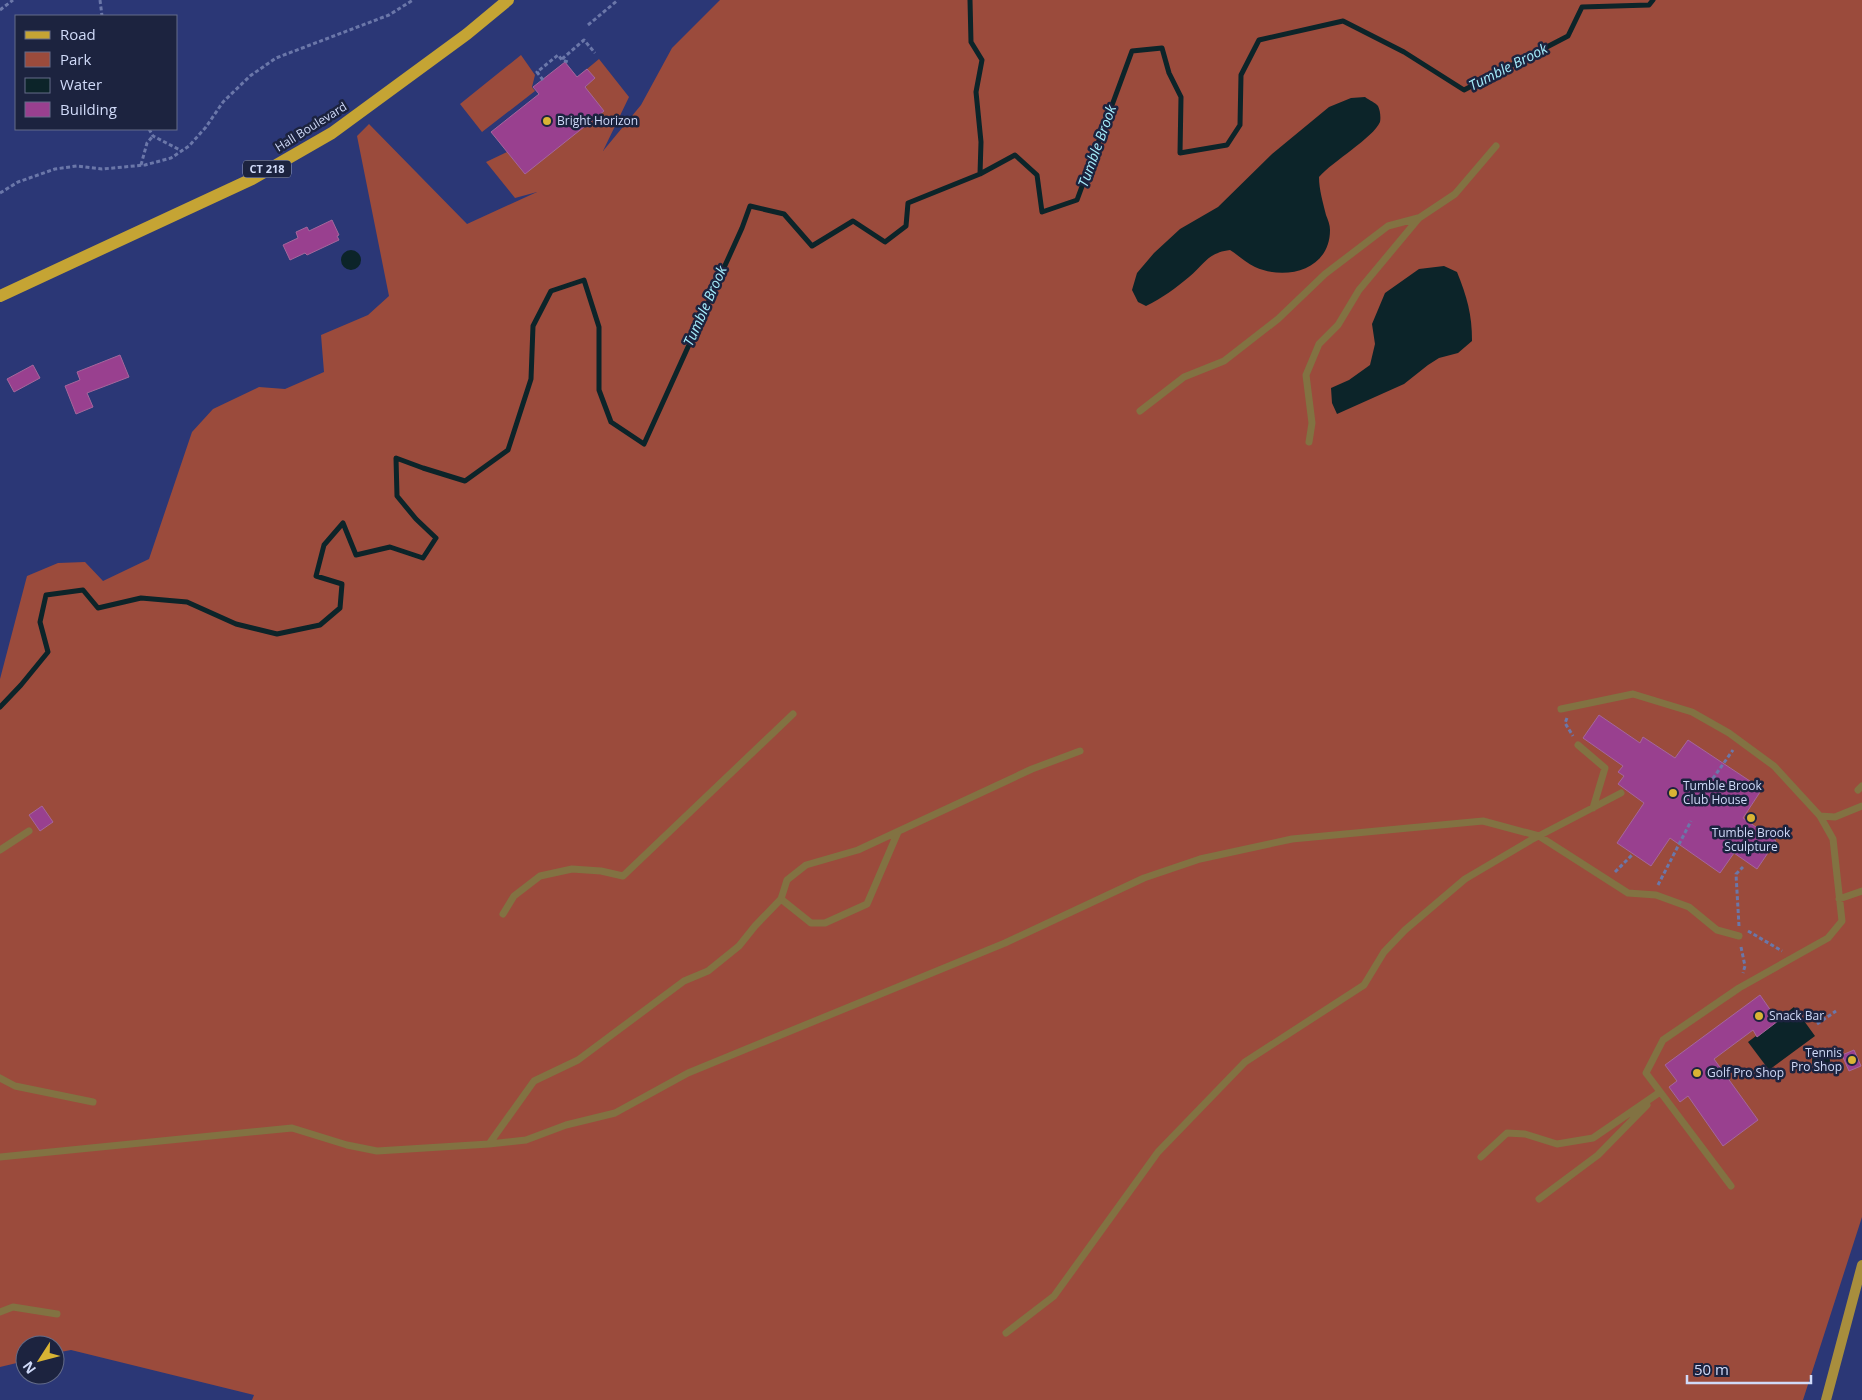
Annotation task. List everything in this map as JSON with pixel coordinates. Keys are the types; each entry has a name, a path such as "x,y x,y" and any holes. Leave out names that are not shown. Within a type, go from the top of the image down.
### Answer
{"main road":[{"name":"Hall Boulevard","path":"0,296 252,178 332,133 467,34 508,0"},
{"path":"1826,1400 1862,1265"}],"lane":[{"path":"1309,442 1312,423 1306,375 1318,344 1338,325 1359,290 1419,218 1455,194 1496,146"},
{"path":"1140,411 1184,377 1224,361 1278,319 1325,274 1388,226 1419,218"},
{"path":"1561,709 1633,694 1692,712 1729,733 1774,766 1820,816 1833,839 1842,921 1828,938 1739,988 1664,1040 1646,1073 1731,1186"},
{"path":"504,914 514,896 540,876 572,869 601,871 623,876 793,714"},
{"path":"1578,745 1605,768 1593,808"},
{"path":"489,1144 534,1081 578,1060 684,981 708,971 739,946 781,899 787,880 806,865 858,850 1032,769 1080,751"},
{"path":"1006,1333 1054,1296 1158,1152 1245,1062 1364,985 1384,952 1405,930 1465,878 1621,793"},
{"path":"1820,816 1835,817 1862,806"},
{"path":"0,1157 292,1128 347,1145 378,1151 526,1140 566,1125 615,1113 688,1073 1005,943 1144,878 1200,859 1292,839 1484,821 1539,836 1628,893 1656,895 1689,907 1717,930 1739,936"},
{"path":"0,850 29,831"},
{"path":"781,899 810,924 825,923 867,904 898,832"},
{"path":"1839,899 1862,891"},
{"path":"0,1078 15,1086 93,1102"},
{"path":"1481,1158 1507,1133 1526,1134 1557,1144 1593,1138 1660,1092"},
{"path":"1539,1199 1598,1155 1660,1092"},
{"path":"0,1312 13,1308 57,1314"}],"path":[{"path":"0,10 13,0"},
{"path":"100,0 102,15"},
{"path":"0,193 18,182 55,169 77,166 102,169 141,166 171,158 189,146 206,127 223,102 256,71 276,58 389,15 413,0"},
{"path":"588,25 618,0"},
{"path":"562,60 584,40 595,53"},
{"path":"543,80 537,72 558,55 562,60 568,62"},
{"path":"150,130 153,136 182,151"},
{"path":"141,166 147,143 153,136"},
{"path":"1571,707 1565,723 1578,745"},
{"path":"1709,784 1740,741"},
{"path":"1657,886 1691,821"},
{"path":"1608,879 1633,854"},
{"path":"1739,926 1794,958"},
{"path":"1817,1024 1836,1012"}],"green space":[{"path":"720,0 1862,0 1862,1217 1803,1400 252,1400 254,1395 71,1350 65,1351 65,1335 15,1335 15,1363 0,1367 0,679 27,576 58,563 85,562 103,581 149,559 192,432 213,409 259,387 285,389 324,372 321,335 368,315 389,296 357,136 369,124 467,224 537,192 515,198 486,162 507,152 525,173 588,84 581,74 599,59 629,97 603,151 641,105 672,48"},
{"path":"521,55 535,75 532,87 535,91 482,132 460,104"}],"water":[{"path":"1365,97 1378,106 1380,122 1369,135 1319,177 1321,196 1330,230 1328,244 1323,255 1304,269 1280,273 1255,267 1230,250 1222,251 1211,256 1184,281 1158,300 1146,306 1138,302 1132,290 1137,273 1154,253 1180,229 1218,207 1272,154 1329,107 1351,98"},
{"path":"351,250 358,253 361,260 358,267 351,270 344,267 341,260 344,253"},
{"path":"1444,266 1457,272 1461,281 1470,314 1472,341 1458,353 1439,358 1404,384 1337,414 1332,403 1331,388 1349,380 1370,365 1375,344 1372,324 1385,293 1419,269"},
{"path":"1794,1007 1815,1036 1769,1070 1748,1042"},
{"path":"1821,1052 1827,1055 1830,1061 1827,1067 1821,1070 1815,1067 1812,1061 1815,1055"}],"building":[{"name":"Bright Horizon","path":"565,62 577,77 587,69 595,78 585,87 604,111 525,174 491,132 539,94 533,87"},
{"path":"332,220 339,235 337,236 339,240 307,255 305,253 290,260 283,245 298,238 296,232 307,227 309,231"},
{"path":"120,355 129,377 87,393 93,407 76,414 65,386 80,380 77,372"},
{"path":"33,365 40,378 14,392 7,379"},
{"name":"Tumble Brook Club House","path":"1599,715 1640,743 1643,737 1675,758 1688,740 1762,789 1743,818 1776,841 1757,869 1734,853 1720,873 1670,838 1651,866 1617,843 1644,803 1618,784 1624,776 1618,772 1623,766 1583,738"},
{"path":"42,806 53,822 40,831 29,815"},
{"name":"Golf Pro Shop","path":"1760,995 1778,1021 1757,1037 1753,1030 1714,1059 1758,1120 1723,1146 1688,1096 1680,1102 1669,1087 1677,1081 1665,1065"},
{"name":"Tennis Pro Shop","path":"1854,1050 1861,1066 1849,1071 1842,1055"}],"waterway":[{"path":"970,0 971,42 982,60 976,92 981,142 980,174"},
{"name":"Tumble Brook","path":"0,707 48,652 40,622 46,595 83,590 98,608 141,598 187,602 236,624 277,634 320,625 340,608 342,584 316,576 324,545 343,523 356,555 390,547 423,558 436,538 416,519 397,496 396,458 465,481 508,450 531,379 533,326 551,291 584,280 599,327 599,390 611,422 644,444 742,228 750,206 784,214 812,246 853,221 885,242 906,226 908,203 980,174 1015,155 1037,175 1042,212 1077,200 1132,51 1162,48 1169,73 1181,97 1180,153 1227,145 1240,125 1241,75 1259,40 1343,21 1404,52 1464,90 1568,36 1582,7 1649,5 1653,0"}],"place":[{"name":"Bright Horizon","path":"547,121"},
{"name":"Tumble Brook Club House","path":"1673,793"},
{"name":"Tumble Brook Sculpture","path":"1751,818"},
{"name":"Snack Bar","path":"1759,1016"},
{"name":"Tennis Pro Shop","path":"1852,1060"},
{"name":"Golf Pro Shop","path":"1697,1073"}]}
